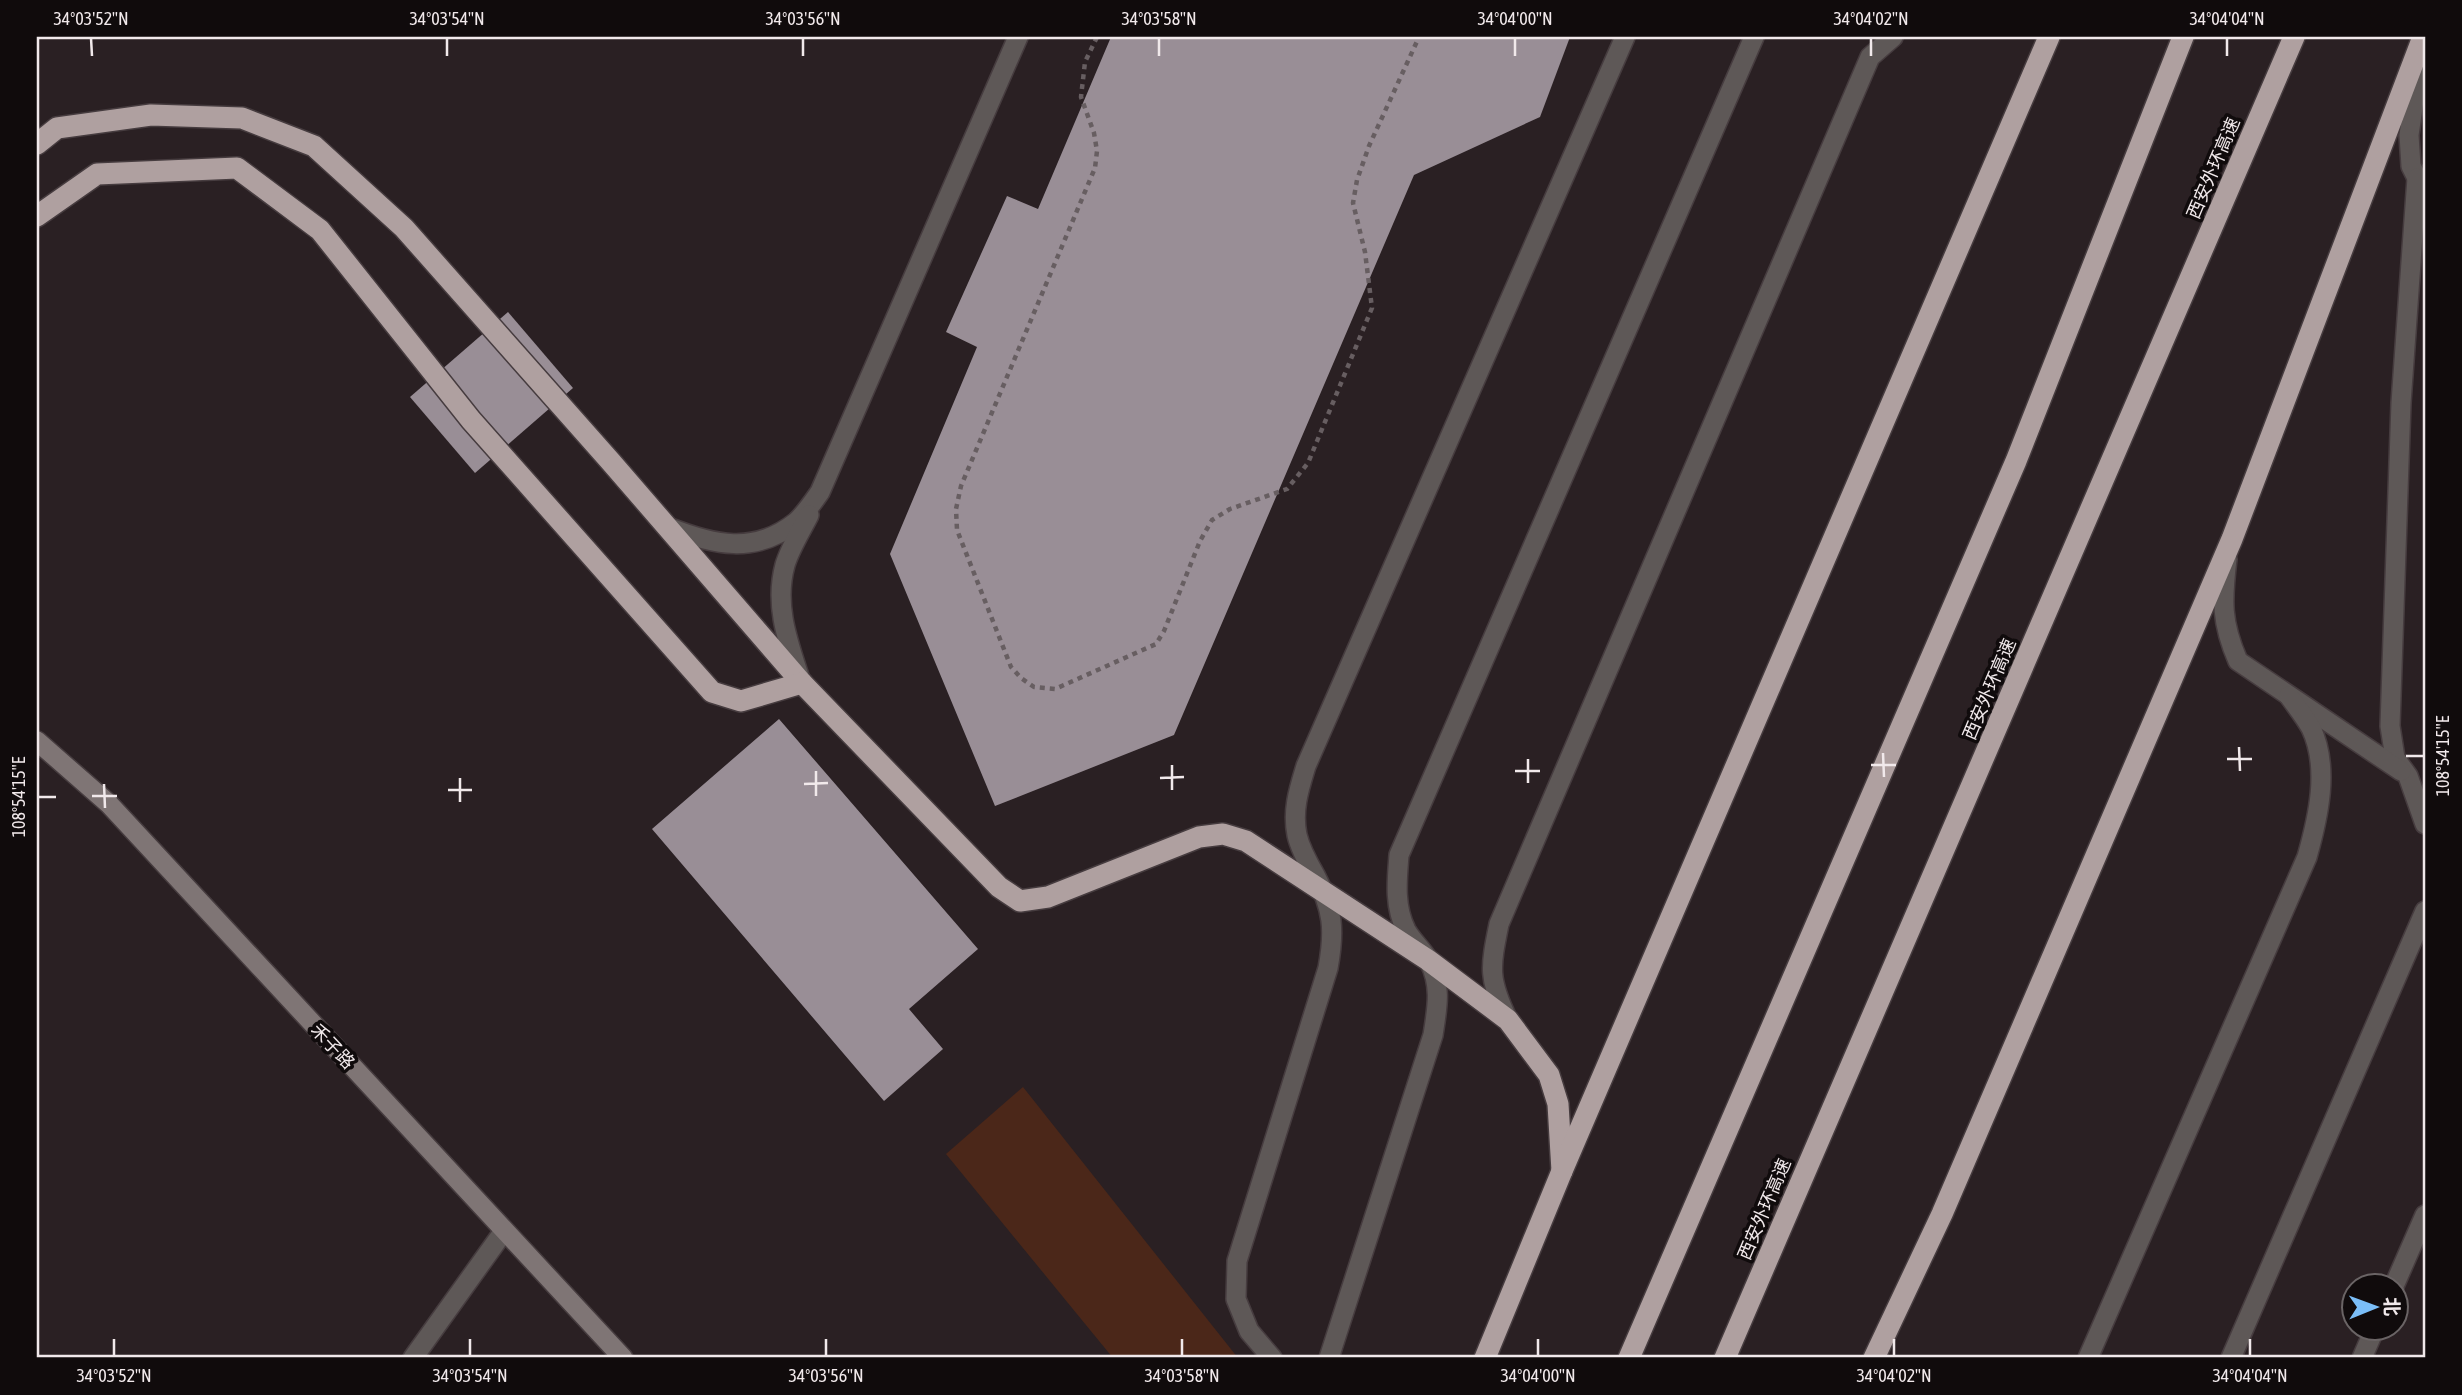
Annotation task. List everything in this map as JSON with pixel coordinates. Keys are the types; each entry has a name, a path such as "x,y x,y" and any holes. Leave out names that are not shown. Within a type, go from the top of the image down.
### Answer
{"highway":[{"path":"1485,1358 1562,1171 2049,37"},
{"path":"1629,1358 2017,461 2183,37"},
{"name":"西安外环高速","path":"1725,1358 2294,37"},
{"path":"1874,1358 1947,1201 2228,548 2423,37"},
{"path":"37,144 57,128 151,114 242,118 314,146 404,228 802,683 999,887 1020,901 1048,897 1199,837 1223,834 1246,841 1428,960 1508,1020 1549,1075 1558,1104 1562,1171"},
{"path":"37,216 97,174 237,168 320,230 471,420 712,692 741,701 802,683"}],"main road":[{"name":"禾子路","path":"37,741 109,804 623,1358"}],"street":[{"path":"802,683 783,622 780,595 785,564 820,492 1018,37"},
{"path":"1272,1358 1249,1331 1236,1299 1237,1261 1328,968 1334,940 1331,913 1324,892 1297,836 1295,804 1306,766 1625,37"},
{"path":"1329,1358 1433,1035 1439,1001 1435,977 1428,960 1406,929 1396,894 1399,855 1754,37"},
{"path":"1745,57 1763,37"},
{"path":"1508,1020 1494,992 1492,961 1499,924 1870,57 1893,37"},
{"path":"2423,37 2409,135 2411,166 2421,186 2401,403 2389,726 2395,758 2408,776 2425,824"},
{"path":"668,527 700,540 734,544 769,540 798,521 820,492"},
{"path":"2228,548 2222,601 2227,636 2238,661 2425,788"},
{"path":"2088,1358 2307,858 2317,822 2320,762 2311,729 2289,696"},
{"path":"2231,1358 2425,911"},
{"path":"2400,1272 2425,1215"},
{"path":"413,1358 504,1231"}],"path":[{"path":"1097,37 1085,62 1081,97 1094,133 1097,151 1095,168 961,486 956,509 957,530 1011,667 1034,687 1055,689 1156,644 1164,631 1200,541 1212,520 1230,509 1287,489 1308,463 1373,307 1365,252 1353,203 1357,180 1369,145 1419,37"}],"shaded area":[{"path":"1023,1087 1238,1358 1113,1358 946,1154"}],"building":[{"path":"1111,37 1570,37 1540,117 1414,175 1174,735 995,806 890,554 977,347 946,332 1007,196 1038,209"},
{"path":"508,312 573,388 475,473 410,397"},
{"path":"779,719 978,949 909,1009 943,1049 884,1101 652,829"}]}
